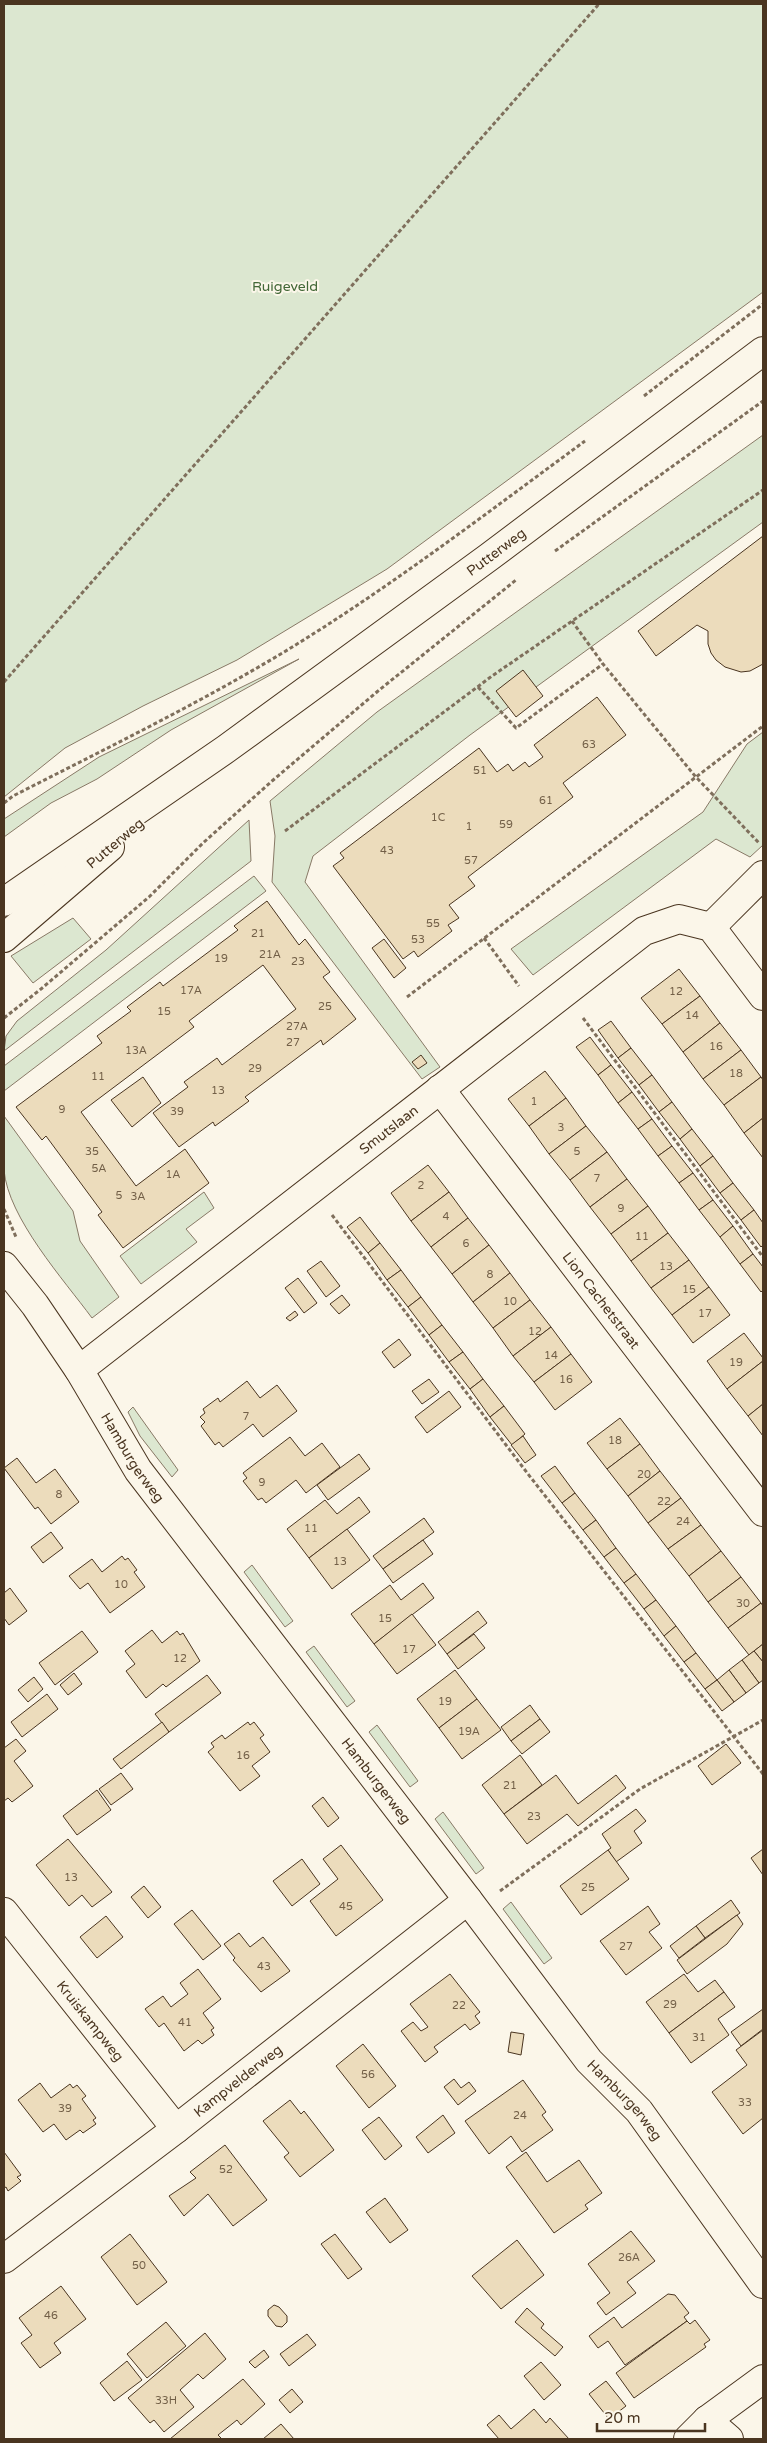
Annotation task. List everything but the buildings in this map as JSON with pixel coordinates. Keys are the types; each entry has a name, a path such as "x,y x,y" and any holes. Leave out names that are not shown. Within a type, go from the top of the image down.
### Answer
{"street":[{"name":"Putterweg","path":"4,902 226,749 489,557 763,351"},
{"name":"Putterweg","path":"4,938 226,749"},
{"path":"763,875 711,927 763,996"},
{"name":"Smutslaan","path":"79,1370 644,931 679,919 711,927"},
{"name":"Lion Cachetstraat","path":"440,1089 763,1512"},
{"name":"Hamburgerweg","path":"4,1266 35,1305 79,1370 138,1470 472,1904 589,2061 639,2111 763,2284"},
{"name":"Kampvelderweg","path":"4,2259 472,1904"},
{"name":"Kruiskampweg","path":"4,1912 176,2129"},
{"path":"688,2439 706,2420 763,2379"},
{"path":"706,2420 729,2439"}],"path":[{"path":"4,682 600,4"},
{"path":"637,402 763,304"},
{"path":"554,552 763,401"},
{"path":"4,803 12,796 152,725 289,649 397,577 590,437"},
{"path":"285,831 478,687 763,490"},
{"path":"4,1018 149,897 203,843 272,781 378,691 523,575"},
{"path":"572,621 603,664 695,776 763,847"},
{"path":"478,687 516,728 603,664"},
{"path":"407,997 763,726"},
{"path":"484,938 539,1012"},
{"path":"564,992 763,1257"},
{"path":"312,1189 528,1474 763,1774"},
{"path":"472,1904 640,1789 763,1720"}],"green space":[{"name":"Ruigeveld","path":"4,4 763,4 763,292 387,569 237,660 143,706 65,748 4,797"},
{"path":"763,435 763,522 470,735 313,856 305,882 440,1067 422,1079 272,882 275,836 270,801 377,712"},
{"path":"299,659 171,730 97,779 51,803 4,837 4,819 99,757"},
{"path":"763,732 763,845 750,857 716,839 533,975 511,949 703,812 747,744"},
{"path":"249,820 251,861 4,1051 6,1036 17,1021 106,950"},
{"path":"254,876 266,891 4,1091 4,1066"},
{"path":"73,918 91,939 33,983 11,956"},
{"path":"4,1116 73,1211 80,1241 119,1297 92,1318 39,1248 16,1208 8,1189 4,1170"},
{"path":"204,1192 214,1208 186,1229 197,1242 141,1284 120,1256"},
{"path":"133,1407 178,1470 172,1477 140,1436 128,1412"},
{"path":"252,1565 293,1621 285,1627 244,1572"},
{"path":"314,1646 355,1701 347,1707 306,1652"},
{"path":"377,1725 418,1781 410,1787 369,1732"},
{"path":"443,1812 484,1868 476,1874 435,1819"},
{"path":"511,1902 552,1958 544,1964 503,1909"}]}
